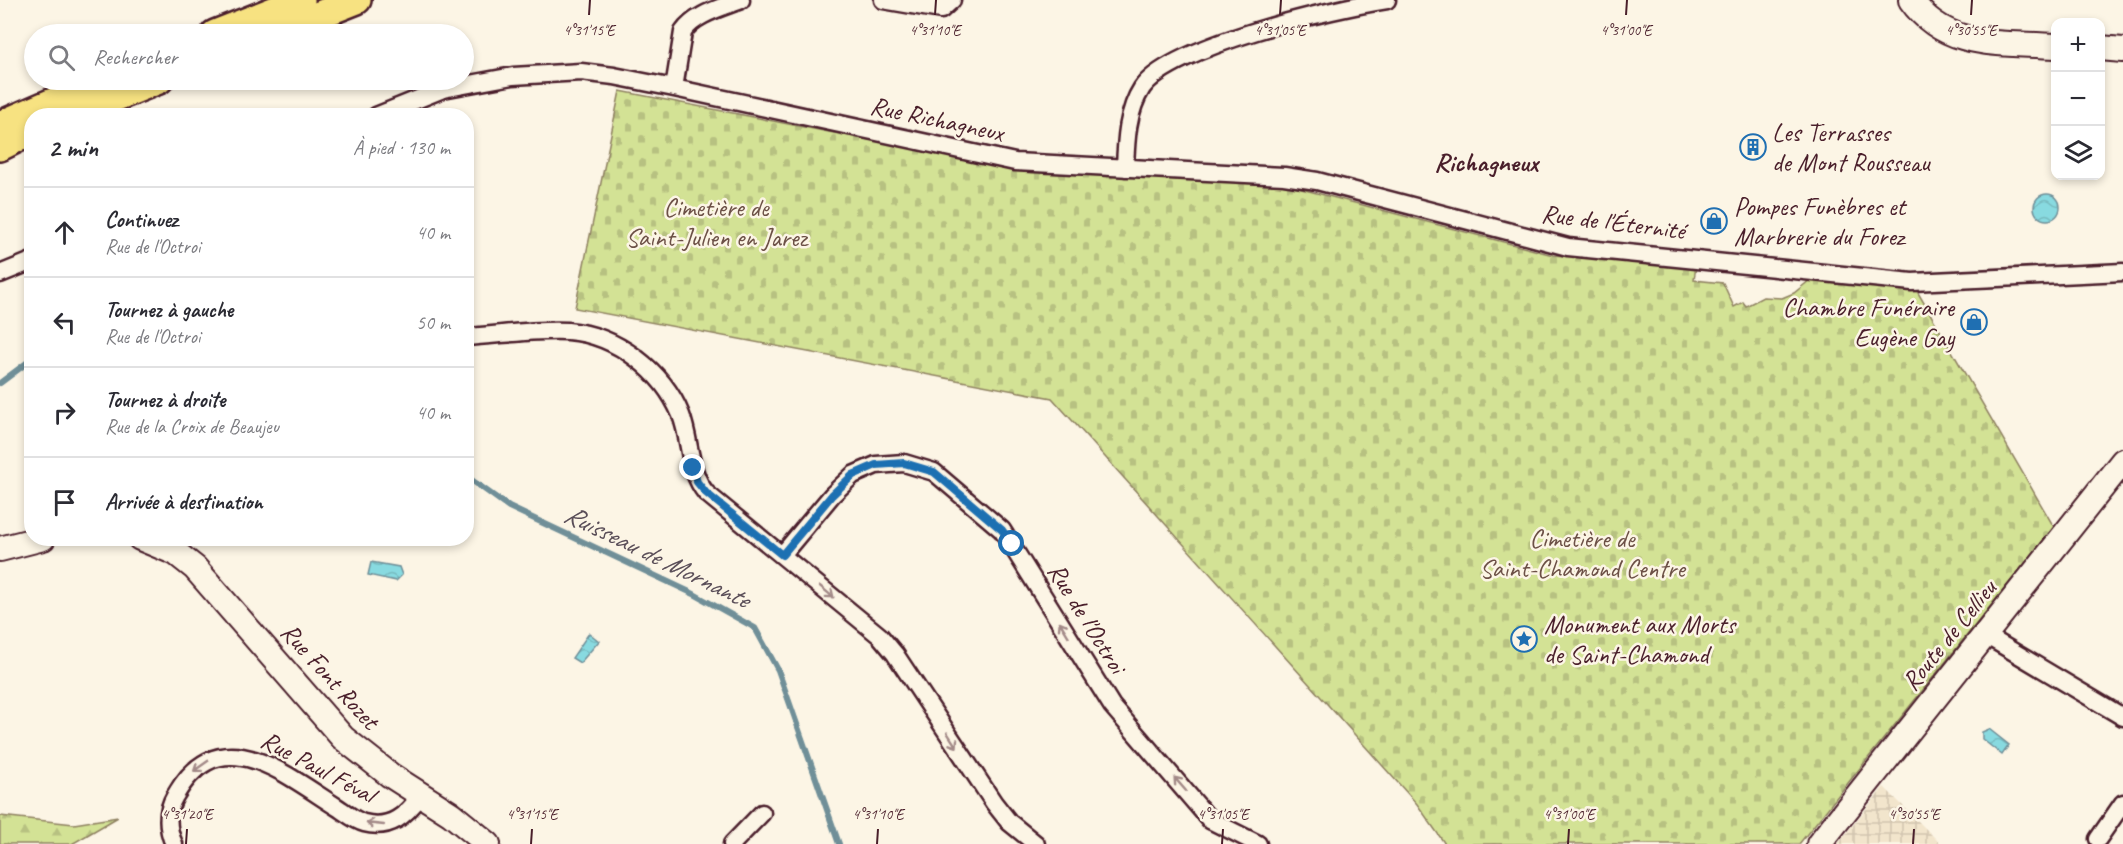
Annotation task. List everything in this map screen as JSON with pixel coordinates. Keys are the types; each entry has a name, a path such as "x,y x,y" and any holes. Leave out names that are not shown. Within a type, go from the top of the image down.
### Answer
{"main road":[{"path":"240,24 301,0"},
{"path":"297,24 357,0"},
{"path":"1911,0 1938,29 1959,38 2051,46"},
{"path":"2105,48 2123,50"},
{"path":"39,108 81,90"},
{"path":"89,108 134,90"},
{"path":"0,125 24,115"},
{"path":"0,147 24,135"},
{"name":"Route de Cellieu","path":"1819,844 1987,636 2123,461"},
{"path":"0,549 24,543"},
{"name":"Rue Font Rozet","path":"159,546 176,553 195,568 343,738 451,814 488,844"}],"street":[{"path":"674,88 682,32 687,25 741,0"},
{"path":"883,0 941,10 952,0"},
{"path":"1125,168 1126,140 1131,112 1142,88 1160,69 1205,48 1287,23 1387,0"},
{"name":"Rue Richagneux","path":"474,84 548,72 614,76 1015,162 1284,176 1317,181 1492,228"},
{"name":"Rue Richagneux","path":"396,108 441,90"},
{"name":"Rue de l'Éternité","path":"1492,228 1568,247 1912,282 2123,272"},
{"path":"0,274 24,264"},
{"path":"474,337 570,332 598,338 642,362 662,381 676,404 687,430 697,482 706,493 880,636 895,654 993,803 1009,822 1036,844"},
{"name":"Rue de l'Octroi","path":"782,555 832,495 853,475 876,465 904,463 934,472 1002,530 1112,706 1210,820 1258,844"},
{"path":"1987,636 2123,717"},
{"name":"Rue Paul Féval","path":"174,844 168,818 172,800 182,782 196,768 213,758 238,754 262,761 363,823 388,825 407,814 421,795"},
{"path":"2098,839 2123,803"},
{"path":"732,844 762,813"}],"shaded area":[{"path":"1884,787 1941,844 1838,844"}],"green space":[{"name":"Cimetière de Saint-Chamond Centre","path":"620,91 1028,171 1263,179 1553,255 1696,266 1694,280 1723,283 1734,307 1743,302 1746,306 1763,297 1782,298 1794,293 1810,280 1917,291 2054,527 1799,844 1445,844 1417,804 1052,398 575,308"},
{"path":"0,816 74,824 118,817 72,844 0,844"}],"water":[{"path":"2047,194 2056,198 2060,207 2056,216 2047,220 2038,216 2034,207 2038,198"},
{"path":"371,562 399,567 402,575 396,581 368,575"},
{"path":"589,633 599,641 580,663 572,658"},
{"path":"1989,729 2009,745 2002,755 1982,739 1982,732"}],"waterway":[{"name":"Ruisseau de Mornante","path":"0,383 24,365"},
{"name":"Ruisseau de Mornante","path":"474,482 509,507 694,594 755,628 778,670 839,844"}],"place":[{"name":"Les Terrasses de Mont Rousseau","path":"1753,147"},
{"name":"Pompes Funèbres et Marbrerie du Forez","path":"1714,221"},
{"name":"Chambre Funéraire Eugène Gay","path":"1974,322"},
{"name":"Monument aux Morts de Saint-Chamond","path":"1524,639"}],"district":[{"name":"Richagneux","path":"1486,162"}],"route":[{"path":"693,468 697,482 706,493 782,555 832,495 853,475 876,465 904,463 934,472 1002,530 1012,544"}],"park label":[{"name":"Cimetière de Saint-Julien en Jarez","path":"716,222"}]}
